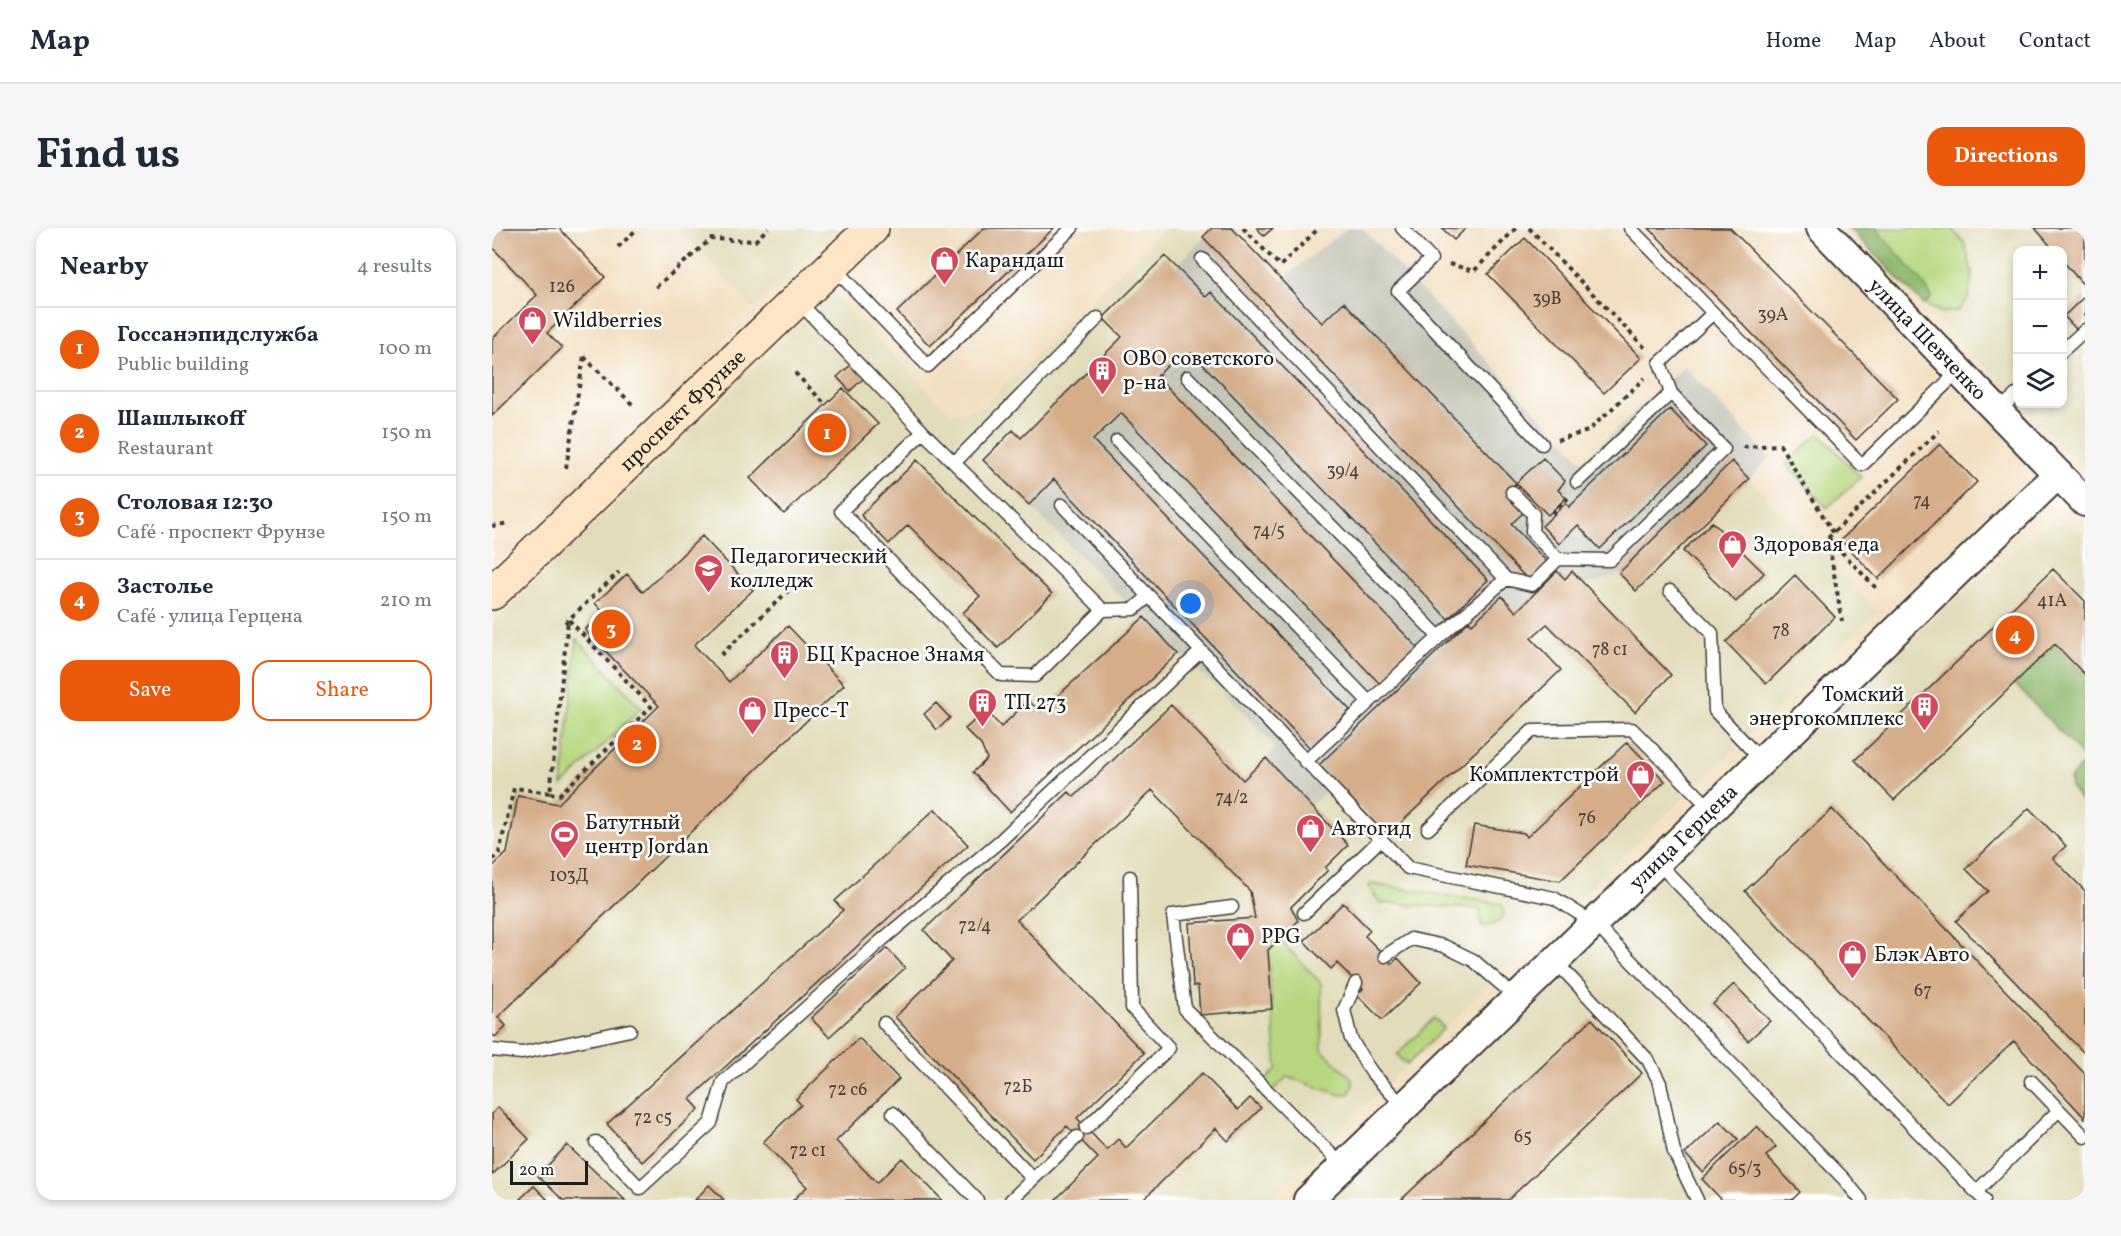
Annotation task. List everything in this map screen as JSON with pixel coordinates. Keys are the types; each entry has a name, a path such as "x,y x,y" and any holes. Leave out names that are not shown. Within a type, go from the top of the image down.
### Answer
{"main road":[{"name":"проспект Фрунзе","path":"492,593 872,228"}],"street":[{"name":"улица Шевченко","path":"1821,228 1959,371 2008,402 2058,474 2085,502"},
{"name":"улица Герцена","path":"1308,1200 2058,474"}],"lane":[{"path":"832,266 928,366 1072,228"},
{"path":"1402,228 1431,259 1398,291 1542,444"},
{"path":"1630,228 1862,465 1959,371"},
{"path":"1202,259 1506,579 1532,585 1558,559"},
{"path":"797,300 923,432 1102,610"},
{"path":"1512,492 1533,514 1532,532 1558,559 1610,560 1724,448 1671,393 1660,363 1713,313"},
{"path":"955,462 1098,318"},
{"path":"2067,346 2085,330"},
{"path":"1187,376 1438,637"},
{"path":"1577,482 1671,393"},
{"path":"923,432 842,511 1001,675 1035,676 1102,610 1134,609 1149,596"},
{"path":"1117,441 1369,702"},
{"path":"1062,505 1408,868 1554,898 1594,923 1844,1179 1861,1200"},
{"path":"1305,762 1438,637 1506,579"},
{"path":"1670,591 1712,633 1714,711 1762,761"},
{"path":"596,1142 640,1188 711,1123 723,1082 882,940 1001,840 1200,652"},
{"path":"1428,829 1532,731 1632,729 1712,810"},
{"path":"1304,913 1380,840"},
{"path":"1657,862 1980,1196 2059,1110"},
{"path":"1011,1200 1169,1048 1132,1008 1130,877"},
{"path":"1232,907 1173,915 1185,1009 1343,1166"},
{"path":"1385,956 1412,939 1444,946 1478,964 1517,998"},
{"path":"1555,961 1648,1060 1660,1083 1674,1152 1697,1200"},
{"path":"1356,982 1344,1010 1351,1039 1373,1074 1404,1107"},
{"path":"884,1023 1033,1179"},
{"path":"492,1050 522,1053 630,1030"},
{"path":"2031,1081 2085,1137"},
{"path":"893,1113 977,1200"}],"path":[{"path":"618,247 635,231 633,228"},
{"path":"656,288 711,239 755,241 768,228"},
{"path":"1243,228 1280,266 1319,228"},
{"path":"1431,259 1474,271 1516,228"},
{"path":"1529,228 1660,363 1588,431 1542,444"},
{"path":"566,468 584,356 633,405"},
{"path":"795,373 825,404"},
{"path":"1828,538 1939,431"},
{"path":"1724,448 1780,445 1834,534"},
{"path":"1532,532 1575,491 1577,482"},
{"path":"492,526 509,523"},
{"path":"1828,538 1876,588"},
{"path":"1828,538 1842,621"},
{"path":"550,793 567,621 619,572"},
{"path":"721,655 788,591"},
{"path":"492,860 499,853 514,788 560,795 653,709 567,621"}],"shaded area":[{"path":"679,228 837,228 753,309"},
{"path":"1165,228 1195,228 1203,237 1177,268 1179,355 1054,479 1134,609 1178,654 1221,690 1276,748 1266,758 1586,586 1619,573 1637,590 1749,479 1878,612 1563,913 1268,1200 492,1200 492,624 833,292 952,415 982,407"},
{"path":"1212,228 1232,228 1281,280 1347,228 1362,228 1583,461 1684,366 1770,458 1636,591 1619,574 1586,586 1485,638 1311,805 1266,758 1276,747 1221,690 1178,654 1029,505 1179,355 1176,267"},
{"path":"1849,228 2085,228 2085,469 2025,408 2067,408 2067,246 2013,246 2013,396"},
{"path":"2051,524 2066,524 2078,529 2085,537 2085,1200 1328,1200 1888,658 2039,529"}],"green space":[{"path":"1849,228 1875,228 1919,278 1932,297 1924,305"},
{"path":"1875,228 1951,228 1964,242 1972,271 1969,297 1958,311 1943,313 1924,305 1932,297"},
{"path":"1819,433 1861,477 1827,508 1786,464"},
{"path":"577,639 641,708 562,786"},
{"path":"2055,644 2085,675 2085,805 2071,788 2070,779 2084,760 2014,683"},
{"path":"1371,884 1502,904 1504,915 1494,924 1481,926 1480,909 1380,903 1368,887"},
{"path":"1279,939 1321,983 1322,1050 1352,1078 1353,1086 1349,1094 1341,1095 1287,1077 1270,1093 1262,1084 1277,1069 1268,950"},
{"path":"1434,1018 1444,1028 1407,1065 1397,1055"}],"building":[{"path":"492,228 559,228 605,277 547,333 562,348 492,416 492,339 537,295 492,247"},
{"path":"984,228 1054,228 930,346 897,312"},
{"path":"1212,228 1232,228 1322,323 1344,302 1516,483 1506,493 1524,512 1511,524 1547,562 1528,580 1203,237"},
{"path":"1257,228 1273,228 1264,236"},
{"path":"1442,228 1466,228 1454,240"},
{"path":"1649,228 1730,228 1898,399 1856,440"},
{"path":"2035,228 2085,228 2085,287 2067,266 2067,246 2051,246"},
{"path":"1525,238 1641,358 1604,393 1488,274"},
{"path":"1165,256 1206,297 1211,292 1488,580 1448,619 1192,353 1184,360 1179,355 1157,376 1418,648 1380,684 1121,413 1093,440 1350,710 1310,748 1054,479 1029,505 983,460 1013,430 1021,438 1122,337 1103,318"},
{"path":"2085,296 2085,323 2077,330 2067,319 2067,313"},
{"path":"852,364 865,377 850,391 837,377"},
{"path":"843,388 878,424 784,514 750,478"},
{"path":"1670,409 1706,446 1600,549 1578,525 1559,544 1542,526 1566,503 1569,507"},
{"path":"1940,444 1977,482 1878,579 1841,540"},
{"path":"1543,458 1565,481 1558,490 1566,498 1548,515 1516,483"},
{"path":"917,460 1052,594 998,648 963,613 980,596 908,525 889,544 861,515"},
{"path":"1732,461 1749,479 1636,591 1619,573"},
{"path":"1712,522 1764,573 1736,602 1683,551"},
{"path":"702,536 753,590 694,645 729,682 788,626 844,685 498,1017 506,1026 495,1037 492,1034 492,867 507,853 518,796 558,804 659,706 585,630 603,612 595,603 627,574 643,592"},
{"path":"2053,569 2085,601 2085,675 2055,644 1894,800 1855,760"},
{"path":"1557,571 1565,579 1572,571 1671,675 1635,712 1547,624 1531,638 1561,670 1387,836 1319,765 1469,621 1472,624 1502,596 1516,612"},
{"path":"1795,575 1835,617 1766,684 1726,642"},
{"path":"1144,617 1178,654 1010,812 973,772 987,759 981,745 965,729 986,710 1001,727 1028,701 1041,711"},
{"path":"936,703 950,718 937,730 924,714"},
{"path":"1171,705 1243,780 1266,758 1348,845 1325,868 1328,870 1291,907 1298,921 1268,950 1272,1009 1200,1015 1198,986 1193,986 1189,923 1255,918 1250,891 1152,790 1017,920 1144,1053 1077,1118 1107,1150 1118,1139 1126,1148 1202,1073 1238,1110 1250,1098 1261,1108 1228,1141 1216,1128 1143,1200 1055,1200 1098,1158 1067,1126 1033,1159 895,1017 952,961 924,930 1069,792 1074,797"},
{"path":"1627,742 1665,781 1560,881 1466,865 1474,825 1524,833 1527,837"},
{"path":"2029,808 2066,846 2053,858 2085,891 2085,1054 1956,921 1988,891 1966,869"},
{"path":"935,809 968,845 690,1099 699,1109 642,1162 607,1124 843,910 835,901"},
{"path":"1832,809 2085,1074 2085,1118 2014,1041 1948,1104 1745,891"},
{"path":"1343,903 1370,930 1365,936 1392,964 1398,958 1421,983 1382,1020 1357,995 1363,989 1337,963 1331,969 1304,941"},
{"path":"887,948 905,968 829,1037 811,1018"},
{"path":"1734,984 1770,1021 1748,1041 1713,1004"},
{"path":"1592,1019 1642,1073 1508,1200 1401,1200"},
{"path":"859,1038 899,1079 836,1141 877,1183 902,1158 942,1200 793,1200 807,1187 763,1142 801,1105 796,1099"},
{"path":"498,1107 529,1139 492,1175 492,1114"},
{"path":"1720,1121 1738,1139 1703,1172 1685,1154"},
{"path":"1757,1126 1776,1147 1766,1156 1800,1192 1792,1200 1722,1200 1702,1179"},
{"path":"567,1145 625,1200 563,1200 538,1176"},
{"path":"709,1185 724,1200 695,1200"},
{"path":"534,1186 548,1200 519,1200"}],"place":[{"name":"Карандаш","path":"944,286"},
{"name":"Wildberries","path":"532,346"},
{"name":"ОВО советского р-на","path":"1102,396"},
{"name":"Госсанэпидслужба","path":"827,433"},
{"name":"Здоровая еда","path":"1732,570"},
{"name":"Педагогический колледж","path":"709,594"},
{"name":"Столовая 12:30","path":"611,629"},
{"name":"Застолье","path":"2015,635"},
{"name":"БЦ Красное Знамя","path":"785,680"},
{"name":"ТП 273","path":"983,728"},
{"name":"Томский энергокомплекс","path":"1925,732"},
{"name":"Пресс-Т","path":"752,736"},
{"name":"Шашлыкoff","path":"637,744"},
{"name":"Комплектстрой","path":"1640,800"},
{"name":"Автогид","path":"1310,854"},
{"name":"Батутный центр Jordan","path":"564,860"},
{"name":"PPG","path":"1240,962"},
{"name":"Блэк Авто","path":"1853,980"}]}
